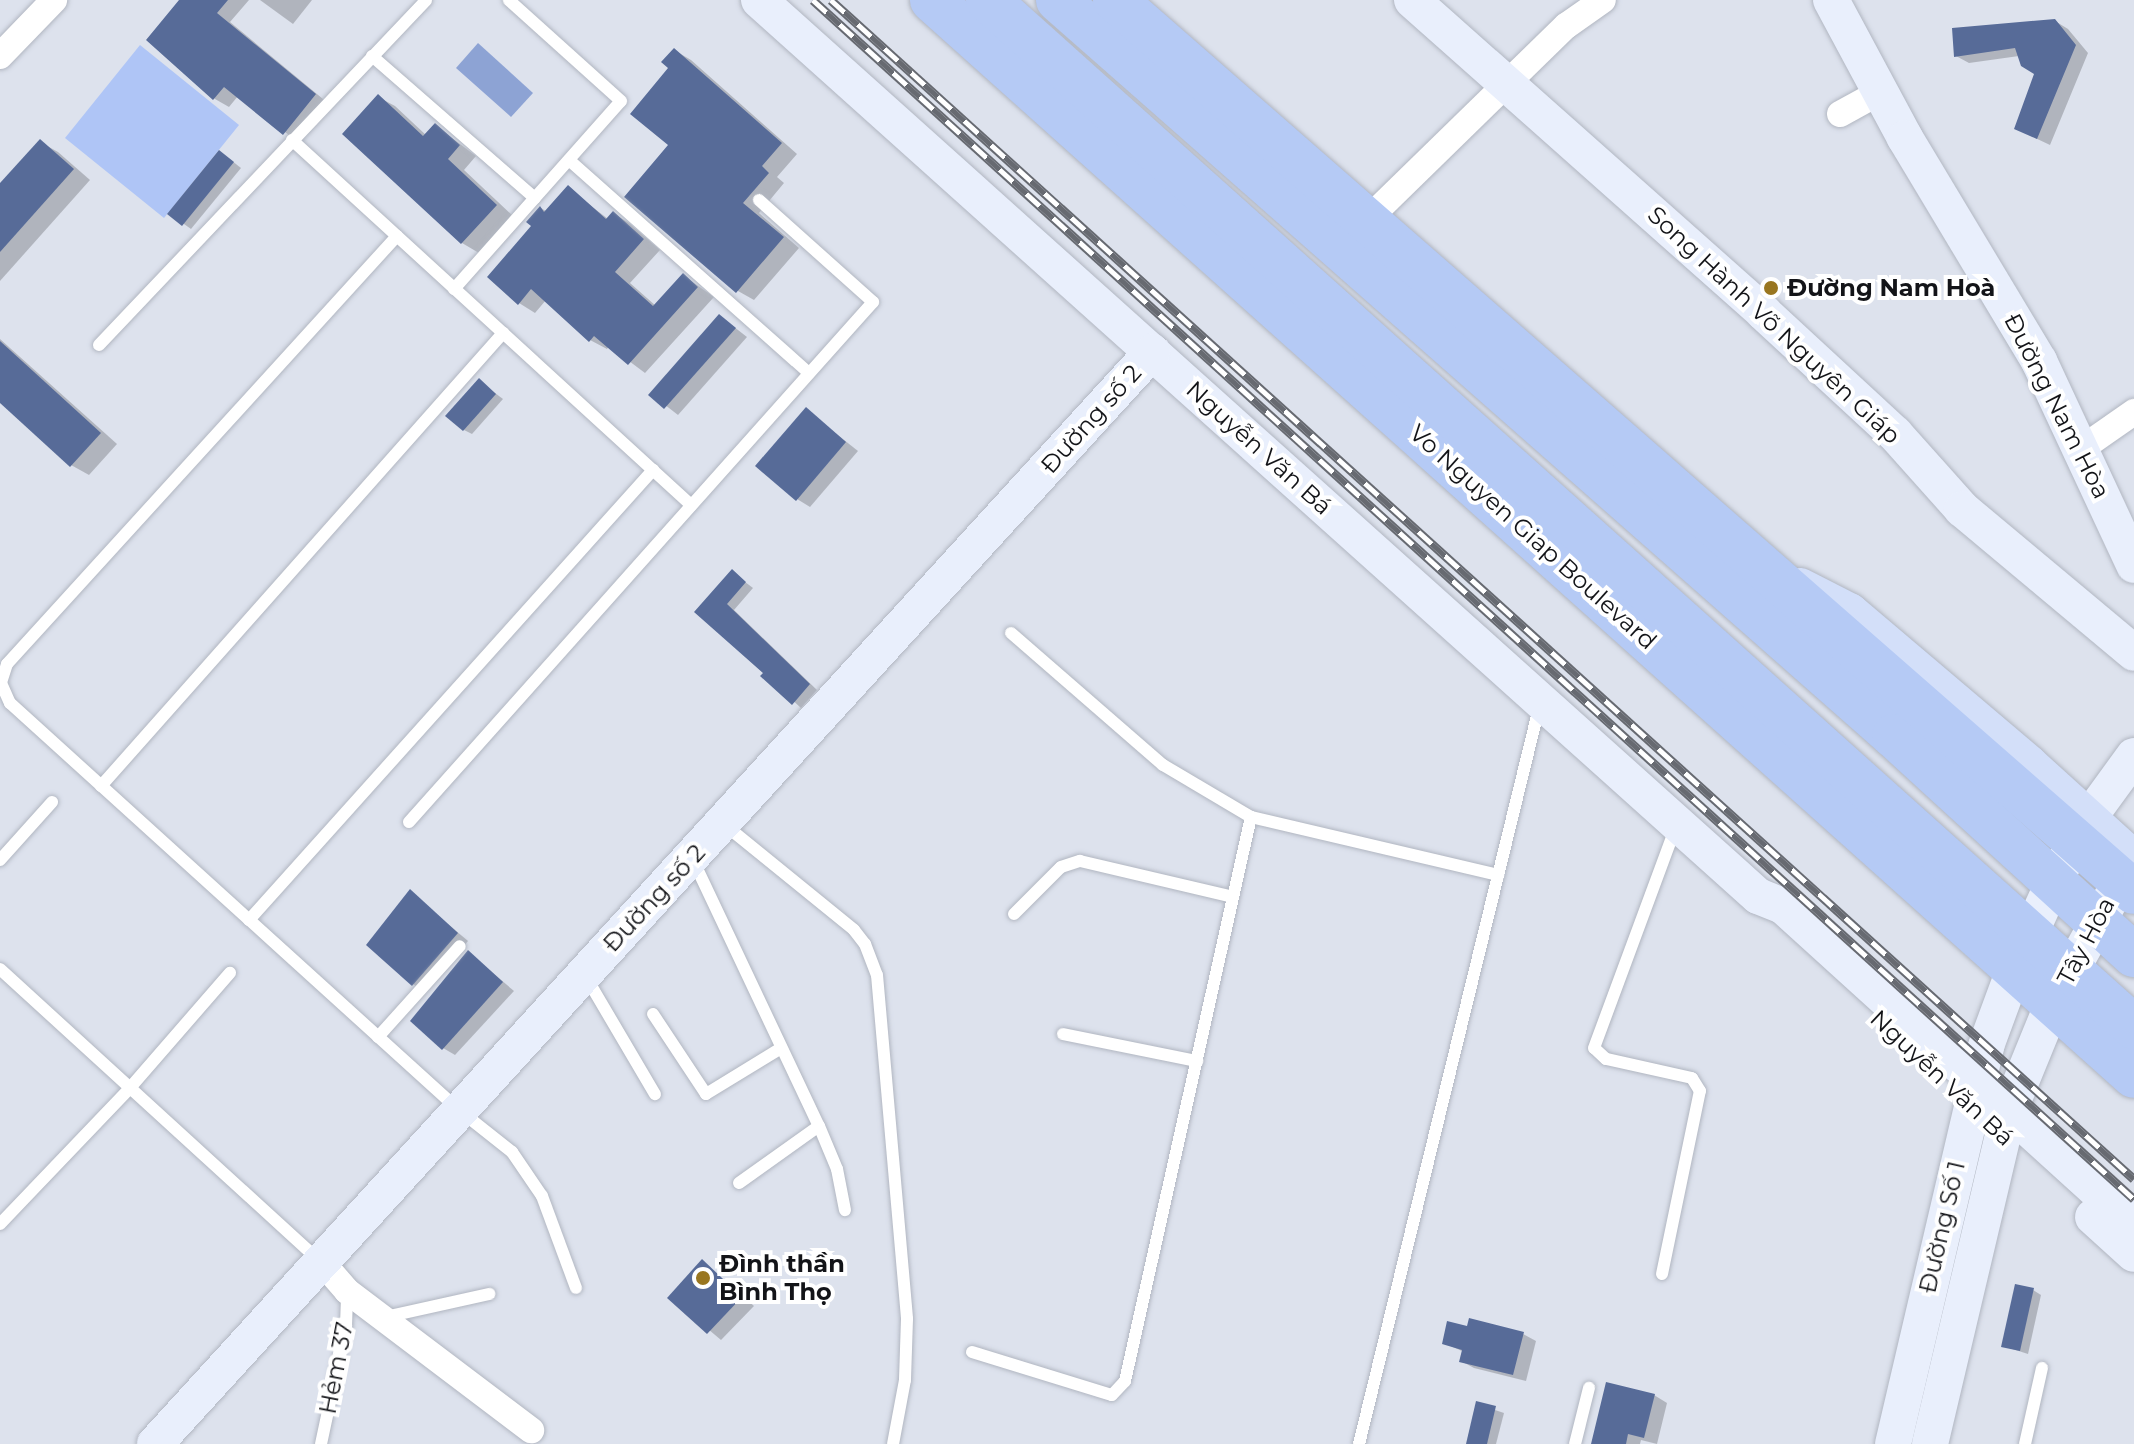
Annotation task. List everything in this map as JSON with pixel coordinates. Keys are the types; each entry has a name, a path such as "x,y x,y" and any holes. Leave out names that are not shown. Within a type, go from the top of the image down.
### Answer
{"highway":[{"name":"Vo Nguyen Giap Boulevard","path":"932,0 2023,949"},
{"name":"Vo Nguyen Giap Boulevard","path":"988,0 2023,949 2062,986 2134,1076"},
{"path":"1058,0 1941,778 2134,955"},
{"path":"1115,0 1912,699 2131,870"},
{"path":"1912,699 1941,778"},
{"path":"2014,845 2081,831"},
{"name":"Vo Nguyen Giap Boulevard","path":"2062,986 2134,1027"}],"main road":[{"name":"Nguyễn Văn Bá","path":"759,0 1758,896 1783,906 1973,1093 2134,1224"},
{"name":"Song Hành Võ Nguyên Giáp","path":"1412,0 1895,434 1962,509 2134,653"},
{"name":"Đường Nam Hòa","path":"1831,0 1880,92 2039,361 2134,565"},
{"name":"Đường số 2","path":"155,1444 1152,352"},
{"path":"1780,583 1819,594 1849,613 2081,831 2134,756"},
{"name":"Đường Số 1","path":"1893,1444 1973,1093 2023,949 2081,831"},
{"name":"Tây Hòa","path":"2062,986 2096,921 2131,870"},
{"name":"Đường Số 1","path":"1930,1444 2006,1122 2062,986"},
{"name":"Nguyễn Văn Bá","path":"2006,1122 2134,1254"}],"street":[{"path":"0,56 54,0"},
{"path":"1367,220 1566,26 1603,0"},
{"path":"1840,114 1880,92"},
{"path":"2081,449 2134,412"},
{"path":"321,1261 347,1291 531,1430"}],"lane":[{"path":"99,345 426,0"},
{"path":"454,289 621,101 510,0"},
{"path":"372,56 535,198"},
{"path":"292,140 691,505"},
{"path":"569,160 809,373"},
{"path":"409,822 873,302 759,200"},
{"path":"397,236 7,664 1,683 6,697 101,786 459,1110 497,1139 523,1166 542,1196 576,1288"},
{"path":"101,786 503,333"},
{"path":"249,920 653,470"},
{"path":"1011,633 1163,765 1251,817 1498,875"},
{"path":"1359,1444 1541,701"},
{"path":"0,860 52,802"},
{"path":"972,1352 1112,1395 1125,1381 1251,817"},
{"path":"723,823 854,930 865,944 877,975 907,1319 905,1380 893,1444"},
{"path":"1662,1274 1700,1091 1692,1078 1606,1059 1594,1048 1677,823"},
{"path":"694,855 694,864 731,946 819,1126 837,1169 845,1210"},
{"path":"1014,914 1061,867 1080,861 1233,897"},
{"path":"378,1037 460,946"},
{"path":"0,969 321,1261"},
{"path":"0,1224 129,1089 230,973"},
{"path":"584,974 655,1094"},
{"path":"653,1014 706,1094 781,1048"},
{"path":"1063,1034 1197,1061"},
{"path":"739,1183 819,1126"},
{"name":"Hẻm 37","path":"321,1444 346,1326 347,1291"},
{"path":"385,1317 489,1294"},
{"path":"2025,1444 2042,1368"},
{"path":"1575,1444 1589,1388"}],"shaded area":[{"path":"478,43 533,93 511,117 456,68"},
{"path":"140,45 239,125 164,218 65,138"}],"building":[{"path":"179,0 228,0 217,13 316,94 283,135 224,87 213,100 146,40"},
{"path":"2055,19 2076,45 2037,139 2014,129 2034,74 2021,66 2015,48 1954,57 1952,28"},
{"path":"674,48 782,143 762,166 769,173 743,203 784,237 736,293 624,197 668,145 630,114 668,68 661,62"},
{"path":"378,94 423,136 435,123 460,145 448,159 497,205 461,244 342,134"},
{"path":"40,139 74,169 0,252 0,183"},
{"path":"219,150 234,162 182,226 167,214"},
{"path":"568,185 606,219 613,211 644,239 615,272 653,306 683,273 698,287 628,365 594,336 589,342 531,289 518,305 487,277 531,226 526,222 540,206 544,212"},
{"path":"719,314 736,328 664,409 648,395"},
{"path":"0,341 101,433 70,467 0,403"},
{"path":"479,378 496,394 463,431 445,416"},
{"path":"806,407 846,442 796,501 755,466"},
{"path":"732,569 746,582 727,604 810,684 792,705 760,676 763,673 694,612"},
{"path":"410,889 458,933 412,986 366,945"},
{"path":"468,950 503,982 442,1050 410,1021"},
{"name":"Đình thần Bình Thọ","path":"702,1259 742,1297 707,1334 667,1298"},
{"path":"2015,1284 2034,1288 2020,1351 2001,1347"},
{"path":"1469,1318 1524,1332 1513,1375 1459,1362 1462,1350 1442,1344 1447,1321 1467,1326"},
{"path":"1606,1382 1655,1394 1644,1438 1628,1434 1626,1444 1591,1444"},
{"path":"1476,1401 1496,1406 1487,1444 1466,1444"}],"railway":[{"path":"813,0 2134,1199"},
{"path":"831,0 2134,1179"}],"place":[{"name":"Đường Nam Hoà","path":"1771,288"},
{"name":"Đình thần Bình Thọ","path":"703,1278"}]}
